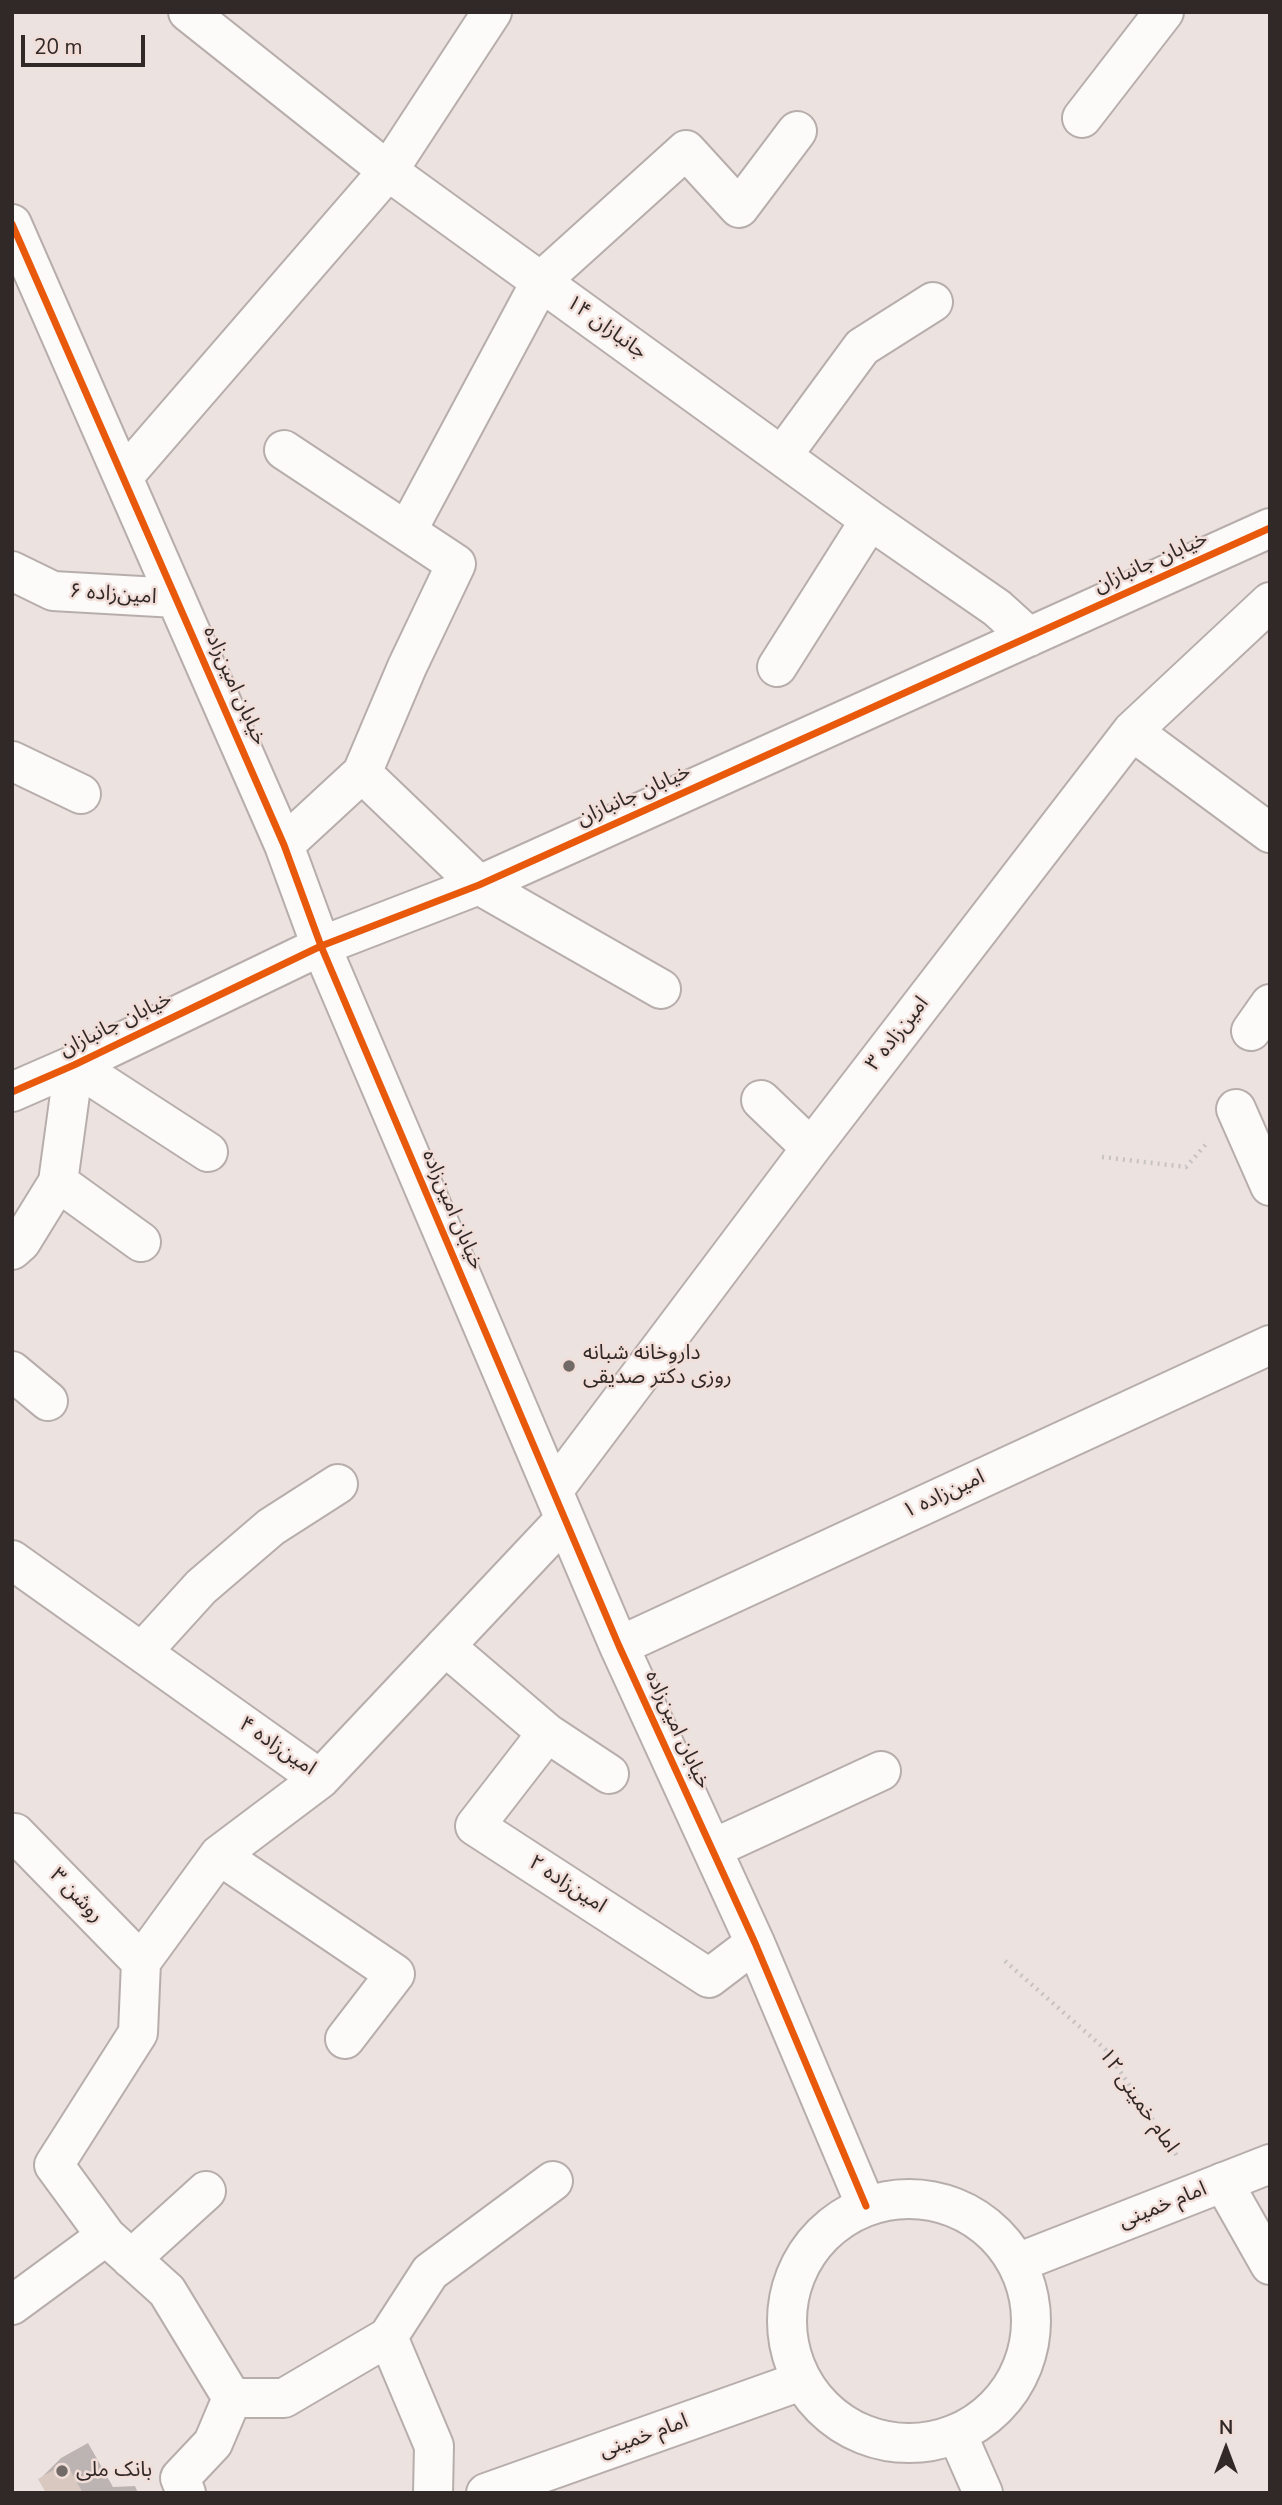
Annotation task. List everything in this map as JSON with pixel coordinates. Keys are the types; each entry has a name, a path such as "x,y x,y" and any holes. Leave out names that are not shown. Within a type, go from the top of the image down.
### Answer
{"street":[{"name":"جانبازان ۱۴","path":"188,12 388,171 870,520 997,608 1029,638"},
{"path":"123,477 388,171 492,12"},
{"path":"1082,118 1164,12"},
{"path":"407,531 541,281 687,150 738,208 797,131"},
{"name":"خیابان امین‌زاده","path":"12,224 284,845 321,946 619,1646 755,1943 866,2206"},
{"path":"782,456 862,347 933,302"},
{"path":"284,450 456,564 407,667 362,773 284,845"},
{"path":"778,667 870,520"},
{"name":"خیابان جانبازان","path":"12,1092 321,946 479,885 1269,530"},
{"name":"امین‌زاده ۶","path":"12,571 53,591 176,598"},
{"name":"امین‌زاده ۳","path":"559,1505 811,1148 1132,731 1270,602"},
{"path":"1132,731 1270,833"},
{"path":"12,761 81,794"},
{"path":"362,773 479,885 661,989"},
{"path":"12,1250 21,1241 58,1182 74,1065 208,1152"},
{"path":"761,1100 811,1148"},
{"path":"1236,1109 1270,1186"},
{"path":"58,1182 141,1241"},
{"name":"امین‌زاده ۱","path":"619,1646 1270,1345"},
{"path":"12,1371 48,1401"},
{"path":"142,1652 201,1587 271,1527 338,1484"},
{"name":"امین‌زاده ۴","path":"12,1560 320,1779 445,1646 559,1505"},
{"path":"445,1646 547,1732 609,1774"},
{"name":"امین‌زاده ۲","path":"547,1732 475,1826 709,1978 755,1943"},
{"path":"712,1849 881,1771"},
{"path":"232,2398 167,2291 119,2248 54,2165 138,2032 141,1962 219,1855 320,1779"},
{"name":"روشن ۳","path":"12,1837 15,1833 141,1962"},
{"path":"219,1855 395,1974 345,2039"},
{"name":"امام خمینی","path":"1017,2263 1270,2164"},
{"path":"232,2398 284,2398 388,2337 430,2272 553,2181"},
{"path":"1212,2187 1270,2265"},
{"path":"12,2305 119,2248 206,2191"},
{"path":"901,2199 935,2202 969,2214 997,2235 1017,2263 1028,2291 1032,2319 1020,2376 1003,2400 982,2420 957,2434 929,2442 901,2444 872,2439 845,2426 822,2409 801,2381 788,2348 787,2337 786,2313 793,2278 810,2248 835,2223 866,2206 901,2199"},
{"path":"388,2337 434,2446 433,2493"},
{"name":"امام خمینی","path":"486,2493 801,2381"},
{"path":"186,2493 180,2478 213,2443 232,2398"},
{"path":"957,2434 983,2493"}],"building":[{"name":"بانک ملی","path":"66,2463 83,2493 46,2493 38,2479"}],"cycle path":[{"path":"12,224 284,845 321,946 619,1646 755,1943 866,2206"},
{"path":"12,1092 321,946 479,885 1270,528"}],"place":[{"name":"داروخانه شبانه روزی دکتر صدیقی","path":"569,1366"},
{"name":"بانک ملی","path":"62,2471"}]}
